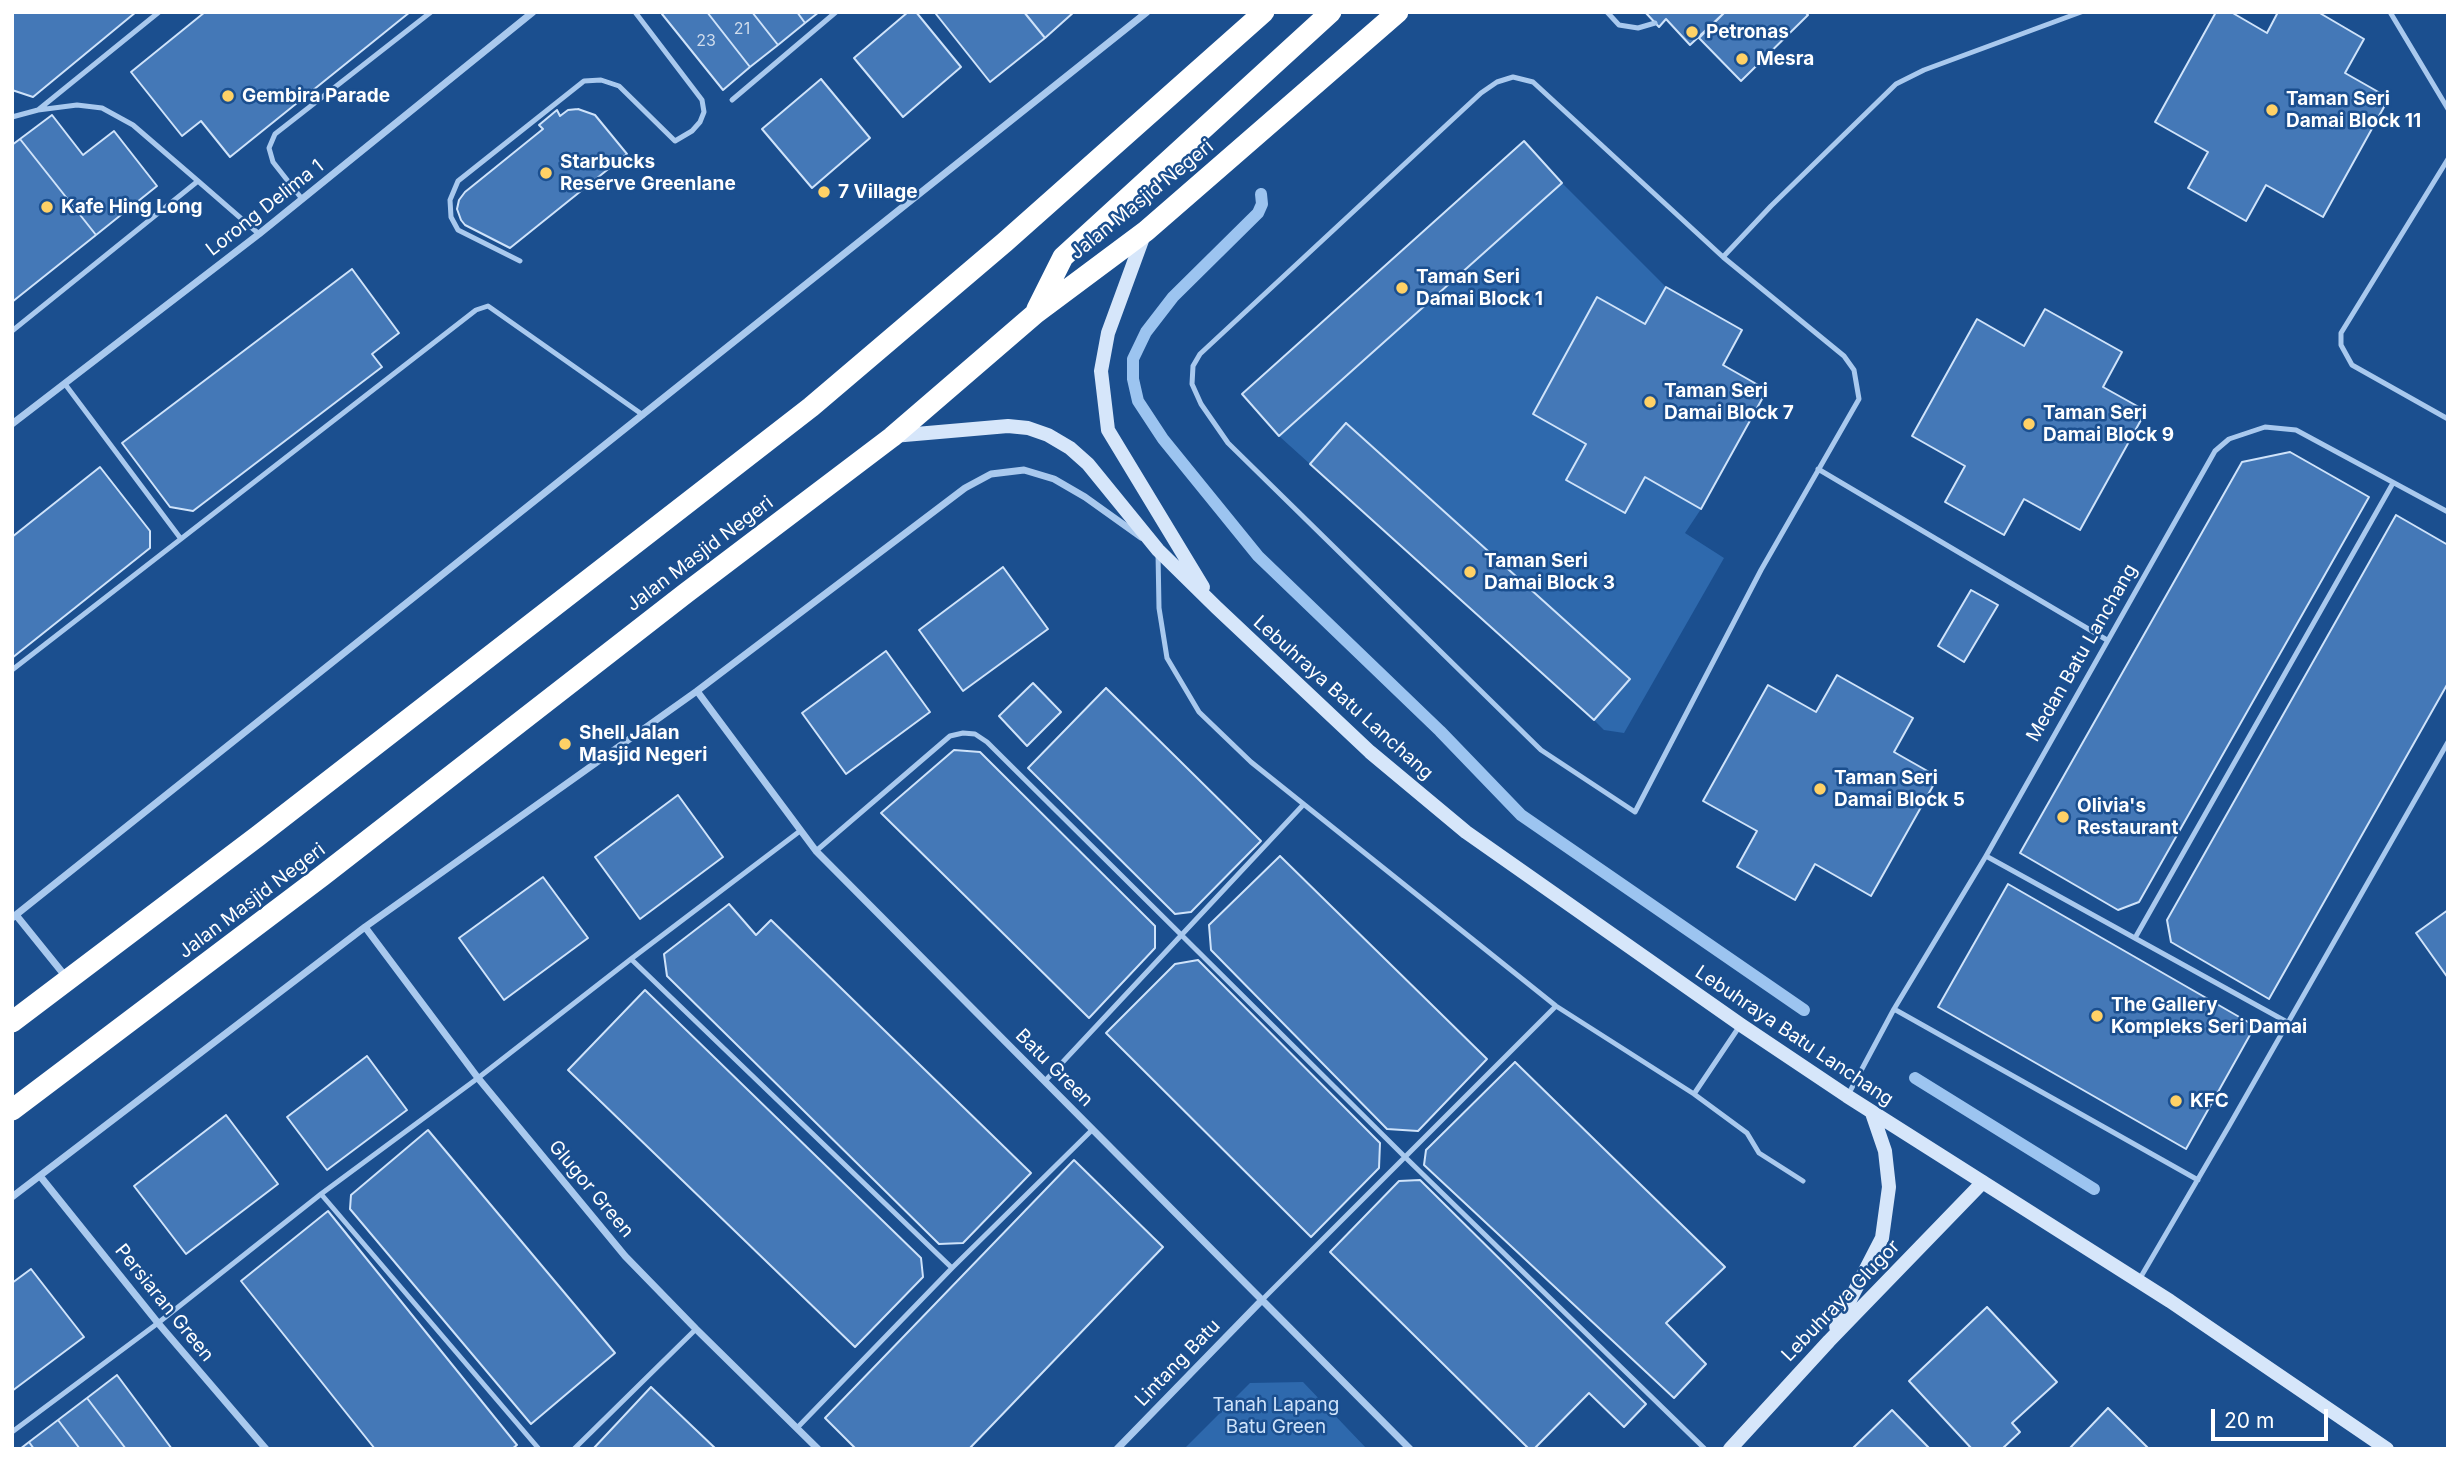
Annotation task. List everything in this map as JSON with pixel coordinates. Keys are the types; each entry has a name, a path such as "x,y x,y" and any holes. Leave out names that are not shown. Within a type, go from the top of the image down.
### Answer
{"highway":[{"path":"1036,313 1063,257 1331,12"},
{"name":"Jalan Masjid Negeri","path":"12,1111 892,437 1036,313 1146,231 1398,12"},
{"path":"12,1022 258,836 811,407 1005,242 1260,13"}],"street":[{"name":"Lorong Delima 1","path":"12,424 259,234 533,12"},
{"path":"67,980 14,916 1147,12"},
{"name":"Lebuhraya Batu Lanchang","path":"1146,231 1108,333 1101,371 1108,430 1216,607"},
{"name":"Lebuhraya Batu Lanchang","path":"892,437 993,426 1028,428 1048,435 1070,448 1088,464 1158,550 1216,607 1370,752 1466,832 1741,1025 1872,1113 2138,1281 2387,1449"},
{"path":"12,1197 365,927 697,691 965,488 991,474 1024,470 1054,479 1085,497 1158,550"},
{"name":"Batu Green","path":"697,691 816,851 1410,1449"},
{"name":"Glugor Green","path":"365,927 478,1078 625,1256 818,1449"},
{"path":"1829,1341 1882,1238 1889,1187 1885,1151 1872,1113"},
{"name":"Persiaran Green","path":"40,1176 158,1323 266,1449"},
{"name":"Lebuhraya Glugor","path":"1730,1449 1829,1341 1983,1182"},
{"name":"Lintang Batu","path":"1117,1449 1262,1300"}],"lane":[{"path":"38,110 159,12"},
{"path":"302,199 273,162 269,148 275,134 431,12"},
{"path":"520,261 458,230 451,217 450,200 458,181 584,80 601,80 619,86 675,141 692,131 700,122 704,111 702,100 635,12"},
{"path":"732,100 836,12"},
{"path":"1607,12 1619,25 1638,28 1654,23"},
{"path":"1723,257 1771,206 1896,84 1924,70 2081,12"},
{"path":"2390,12 2448,109"},
{"path":"1513,77 1533,82 1723,257 1844,356 1854,370 1859,399 1818,469 1635,812 1541,750 1228,443 1201,404 1192,384 1193,366 1200,354 1481,93 1497,82 1513,77"},
{"path":"12,117 38,110 77,105 103,108 133,125 259,234"},
{"path":"2448,159 2341,334 2341,345 2352,365 2448,419"},
{"path":"12,331 198,181"},
{"path":"12,670 476,310 488,306 643,415"},
{"path":"65,384 181,538"},
{"name":"Medan Batu Lanchang","path":"1847,1096 1894,1009 1986,856 2215,451 2229,439 2265,427 2296,430 2448,512"},
{"path":"1818,469 2107,640"},
{"path":"2135,938 2393,483"},
{"path":"1158,550 1159,608 1167,658 1199,712 1251,762 1303,805 1556,1006 1694,1094 1747,1133 1759,1153 1803,1181"},
{"path":"816,851 950,736 975,734 987,742 1405,1157 1705,1449"},
{"path":"2138,1281 2448,742"},
{"path":"1045,1081 1303,805"},
{"path":"12,1432 800,831"},
{"path":"1986,856 2287,1022"},
{"path":"631,959 952,1268"},
{"path":"1262,1300 1556,1006"},
{"path":"1894,1009 2198,1180"},
{"path":"1694,1094 1741,1025"},
{"path":"797,1428 952,1268 1093,1129"},
{"path":"321,1194 539,1449"},
{"path":"573,1449 696,1329"}],"green space":[{"path":"1562,183 1666,287 1645,324 1597,298 1533,414 1586,444 1566,480 1625,513 1645,477 1701,509 1685,533 1724,558 1624,733 1604,730 1594,720 1629,679 1347,423 1310,464 1279,436"},
{"name":"Tanah Lapang Batu Green","path":"1303,1382 1367,1449 1184,1449 1250,1383"}],"building":[{"path":"12,12 136,12 33,97 12,90"},
{"name":"Gembira Parade","path":"205,12 410,12 230,157 201,121 182,136 131,72"},
{"path":"707,12 750,67 723,90 662,14"},
{"path":"707,12 752,12 778,45 750,67"},
{"path":"752,12 797,12 805,23 778,45"},
{"path":"797,12 819,12 805,23"},
{"path":"908,12 916,12 961,67 903,117 854,58"},
{"path":"937,12 1024,12 1045,38 990,82"},
{"path":"1024,12 1074,12 1045,38"},
{"name":"Petronas","path":"1645,12 1725,12 1690,45 1666,19 1659,27"},
{"name":"Mesra","path":"1725,12 1805,12 1808,15 1741,81 1699,38"},
{"name":"Taman Seri Damai Block 11","path":"2216,12 2231,12 2267,33 2278,12 2318,12 2364,39 2345,73 2389,98 2323,217 2266,185 2246,221 2188,188 2208,152 2155,122"},
{"path":"821,79 870,138 812,188 762,129"},
{"name":"Starbucks Reserve Greenlane","path":"578,109 595,115 627,154 510,248 465,225 457,209 465,192 543,129 539,125 557,110 560,116 568,110"},
{"path":"52,115 83,155 114,131 157,186 96,235 20,139"},
{"path":"20,139 96,235 12,302 12,145"},
{"name":"Taman Seri Damai Block 1","path":"1524,141 1562,183 1279,436 1242,394"},
{"path":"352,269 399,333 372,354 382,367 193,511 170,507 122,443"},
{"name":"Taman Seri Damai Block 7","path":"1666,287 1742,330 1723,365 1767,390 1701,509 1645,477 1625,513 1566,480 1586,444 1533,414 1597,297 1645,324"},
{"name":"Taman Seri Damai Block 9","path":"2045,309 2122,352 2103,387 2146,411 2080,530 2024,499 2004,535 1945,502 1965,466 1912,436 1977,319 2024,346"},
{"name":"Taman Seri Damai Block 3","path":"1346,423 1630,679 1594,720 1310,464"},
{"path":"2290,452 2369,497 2139,902 2118,910 2020,853 2242,462"},
{"path":"100,467 150,531 150,548 12,658 12,537"},
{"path":"2396,515 2448,545 2448,683 2269,999 2171,942 2167,920"},
{"path":"1003,567 1048,629 963,691 919,630"},
{"path":"1971,590 1998,605 1964,662 1938,646"},
{"path":"886,651 930,712 846,774 802,713"},
{"name":"Taman Seri Damai Block 5","path":"1837,675 1913,718 1894,752 1938,777 1871,896 1815,864 1795,900 1737,867 1757,831 1703,801 1768,685 1816,712"},
{"path":"1033,683 1061,712 1027,746 999,716"},
{"path":"1106,688 1261,841 1191,912 1175,914 1028,768"},
{"path":"954,750 980,752 1155,926 1155,948 1089,1018 881,813"},
{"path":"678,795 723,857 640,919 595,857"},
{"path":"1280,856 1487,1059 1418,1131 1387,1129 1211,950 1209,925"},
{"path":"543,877 588,938 504,1000 459,938"},
{"name":"The Gallery Kompleks Seri Damai","path":"2008,884 2255,1026 2186,1149 1938,1007"},
{"path":"729,904 756,935 771,920 1031,1173 963,1243 939,1244 667,976 664,954"},
{"path":"2448,910 2448,978 2416,933"},
{"path":"1198,960 1380,1143 1379,1168 1311,1237 1106,1033 1175,964"},
{"path":"645,990 921,1258 923,1277 855,1347 568,1070"},
{"path":"367,1056 407,1110 327,1170 287,1117"},
{"path":"1515,1062 1725,1267 1666,1323 1706,1364 1674,1398 1424,1165 1426,1150"},
{"path":"226,1115 278,1184 186,1254 134,1186"},
{"path":"428,1130 615,1353 531,1424 350,1209 351,1195"},
{"path":"1074,1160 1163,1247 969,1449 856,1449 825,1418"},
{"path":"1420,1180 1646,1404 1624,1427 1589,1393 1534,1449 1529,1449 1330,1252 1399,1181"},
{"path":"328,1211 517,1445 512,1449 375,1449 241,1281"},
{"path":"31,1269 84,1337 12,1391 12,1283"},
{"path":"1987,1307 2057,1382 2012,1423 2020,1432 2002,1449 1972,1449 1909,1381"},
{"path":"117,1375 172,1449 126,1449 87,1398"},
{"path":"651,1387 716,1449 593,1449"},
{"path":"87,1398 126,1449 80,1449 58,1420"},
{"path":"2108,1408 2149,1449 2069,1449"},
{"path":"1892,1410 1930,1449 1852,1449"},
{"path":"58,1420 80,1449 34,1449 29,1442"},
{"path":"29,1442 34,1449 20,1449"}],"waterway":[{"path":"1261,194 1262,204 1258,213 1173,297 1146,332 1133,359 1133,379 1138,401 1163,439 1258,556 1440,731 1521,815 1804,1010"},
{"path":"1915,1078 2094,1189"}],"place":[{"name":"Petronas","path":"1692,32"},
{"name":"Mesra","path":"1742,59"},
{"name":"Gembira Parade","path":"228,96"},
{"name":"Taman Seri Damai Block 11","path":"2272,110"},
{"name":"Starbucks Reserve Greenlane","path":"546,173"},
{"name":"7 Village","path":"824,192"},
{"name":"Kafe Hing Long","path":"47,207"},
{"name":"Taman Seri Damai Block 1","path":"1402,288"},
{"name":"Taman Seri Damai Block 7","path":"1650,402"},
{"name":"Taman Seri Damai Block 9","path":"2029,424"},
{"name":"Taman Seri Damai Block 3","path":"1470,572"},
{"name":"Shell Jalan Masjid Negeri","path":"565,744"},
{"name":"Taman Seri Damai Block 5","path":"1820,789"},
{"name":"Olivia's Restaurant","path":"2063,817"},
{"name":"The Gallery Kompleks Seri Damai","path":"2097,1016"},
{"name":"KFC","path":"2176,1101"}]}
